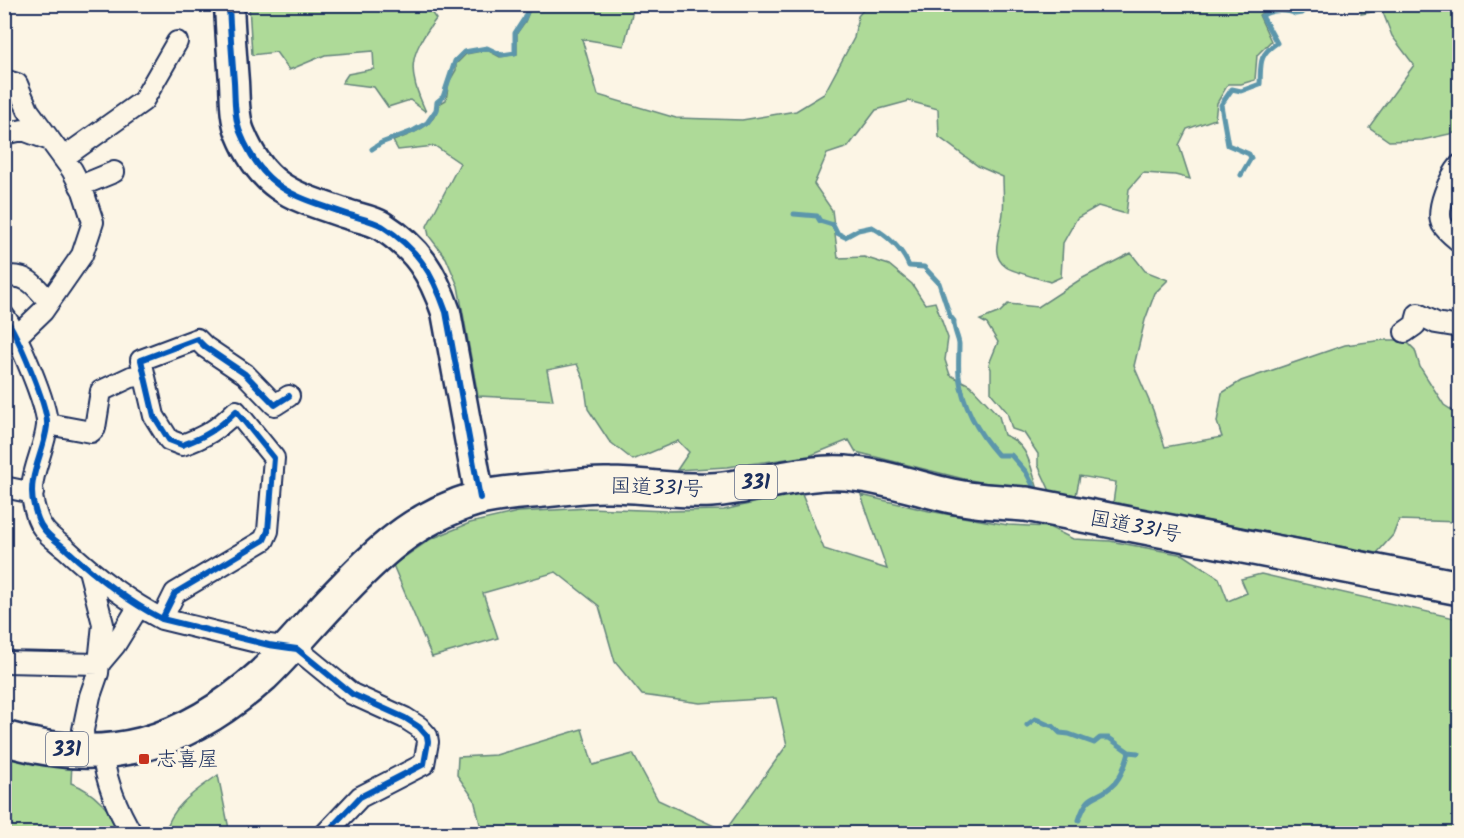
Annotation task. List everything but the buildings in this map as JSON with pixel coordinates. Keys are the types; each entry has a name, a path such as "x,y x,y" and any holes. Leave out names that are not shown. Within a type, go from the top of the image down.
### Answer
{"highway":[{"name":"国道331号","path":"4,738 43,747 93,752 131,748 166,738 187,728 264,674 362,569 390,543 417,525 448,508 480,498 587,486 611,485 683,491 715,489 811,474 856,474 964,499 1026,504 1460,588"}],"street":[{"path":"228,4 235,105 239,130 252,157 267,178 285,191 308,201 380,225 401,240 423,261 437,287 446,312 480,498"},
{"path":"63,158 143,101 177,42"},
{"path":"136,106 143,73"},
{"path":"4,80 17,84 28,110 80,186 93,222 82,255 43,311 8,323 38,387 48,424 36,466 33,493 33,504 43,529 89,570 139,606 162,619 269,645 297,649 352,694 405,718 427,736 424,764 360,797 325,834"},
{"path":"4,134 23,130 50,140"},
{"path":"1460,165 1450,177 1440,216 1443,227 1460,242"},
{"path":"80,186 114,172"},
{"path":"4,278 22,276 36,286 49,302"},
{"path":"1405,332 1414,325 1418,314 1436,323 1460,327"},
{"path":"162,619 175,594 264,540 268,531 274,458 236,411 206,436 182,445 169,440 154,416 141,360 196,339 245,374 275,405 289,396"},
{"path":"48,424 91,432 95,428 102,391 131,377 144,375"},
{"path":"4,487 33,493"},
{"path":"89,570 103,624 98,674 90,696 83,730 93,752 104,764 119,813 132,834"},
{"path":"4,662 99,664 116,645 139,606"}],"green space":[{"path":"1303,4 1297,9 1278,7 1259,15 1271,41 1257,55 1255,80 1241,84 1228,84 1217,103 1215,119 1187,129 1179,145 1190,179 1175,175 1143,173 1129,189 1126,214 1098,206 1077,218 1063,243 1061,277 1050,282 1013,271 1001,262 998,257 997,244 1003,209 1003,177 978,166 939,137 938,109 909,101 876,110 848,147 827,154 814,184 832,210 838,258 864,257 889,265 912,284 925,304 935,302 948,338 945,360 950,375 970,385 999,416 1004,435 1019,444 1028,458 1039,492 964,479 856,452 849,440 809,456 727,467 677,470 689,452 678,441 633,460 609,441 588,409 584,380 577,364 547,370 553,400 478,396 458,286 446,258 429,236 427,226 460,163 435,146 398,150 393,141 408,136 428,124 437,112 439,104 446,100 449,82 456,70 456,64 466,54 487,50 500,57 517,54 517,33 525,22 532,5 632,5 633,10 624,46 582,39 598,95 676,118 742,120 796,111 824,94 854,38 858,16 864,9 863,5"},
{"path":"249,5 371,5 383,7 383,5 426,5 436,19 420,43 413,64 413,74 426,112 410,100 388,107 374,87 342,83 348,74 374,69 373,51 325,55 289,70 276,52 252,55"},
{"path":"1361,5 1459,5 1459,132 1422,140 1389,141 1369,127 1414,65 1392,36 1382,10 1361,14"},
{"path":"1131,253 1145,271 1168,280 1155,293 1145,320 1134,366 1153,410 1165,447 1222,437 1217,422 1222,393 1241,381 1345,345 1405,340 1415,350 1420,367 1444,405 1459,415 1459,522 1399,520 1393,535 1377,553 1113,503 1116,482 1080,476 1076,495 1050,491 1038,465 1038,454 1024,433 1012,429 1007,412 991,393 989,364 998,342 987,324 980,320 1000,312 1008,304 1038,307 1081,279"},
{"path":"801,492 824,549 887,569 861,495 929,511 1008,525 1049,527 1073,539 1110,541 1184,555 1219,578 1228,601 1247,593 1241,579 1261,574 1459,619 1459,833 473,833 482,832 474,799 457,775 458,757 496,755 582,729 593,765 633,754 658,800 725,831 787,745 776,698 700,703 642,695 615,662 599,606 556,572 483,593 498,638 432,657 393,565 431,539 470,523 518,512 589,508 667,511 724,510"},
{"path":"5,751 72,763 71,783 95,797 109,811 125,834 5,834"},
{"path":"218,775 231,833 165,833 168,823 179,807 193,793"}],"waterway":[{"path":"372,149 427,123 436,110 437,102 443,97 455,61 464,52 487,48 502,55 515,53 515,33 530,4"},
{"path":"1241,175 1251,158 1249,154 1228,145 1221,105 1232,89 1241,91 1260,84 1262,60 1266,52 1277,43 1262,16 1278,11 1302,13 1310,6 1309,4"},
{"path":"794,214 817,216 820,221 833,225 837,233 845,237 858,230 872,227 894,244 903,254 909,266 924,267 939,283 950,316 954,321 959,344 961,387 972,418 998,455 1011,455 1026,472 1034,487"},
{"path":"1027,725 1035,719 1053,726 1060,733 1094,743 1100,738 1109,738 1129,752"},
{"path":"1079,820 1086,804 1115,783 1124,769 1129,752 1138,753"}],"cycle path":[{"path":"229,4 237,120 249,151 259,166 282,188 295,195 382,226 405,244 429,273 446,312 480,498"},
{"path":"4,316 31,370 46,417 47,426 34,476 32,496 38,521 48,534 112,587 162,619 269,645 297,649 352,694 405,718 419,727 427,736 424,764 360,797 325,834"},
{"path":"162,619 175,593 264,540 268,531 274,458 236,411 217,428 198,439 182,445 169,440 154,416 141,360 197,339 245,374 275,405 289,396"}],"place":[{"name":"志喜屋","path":"144,759"}]}
